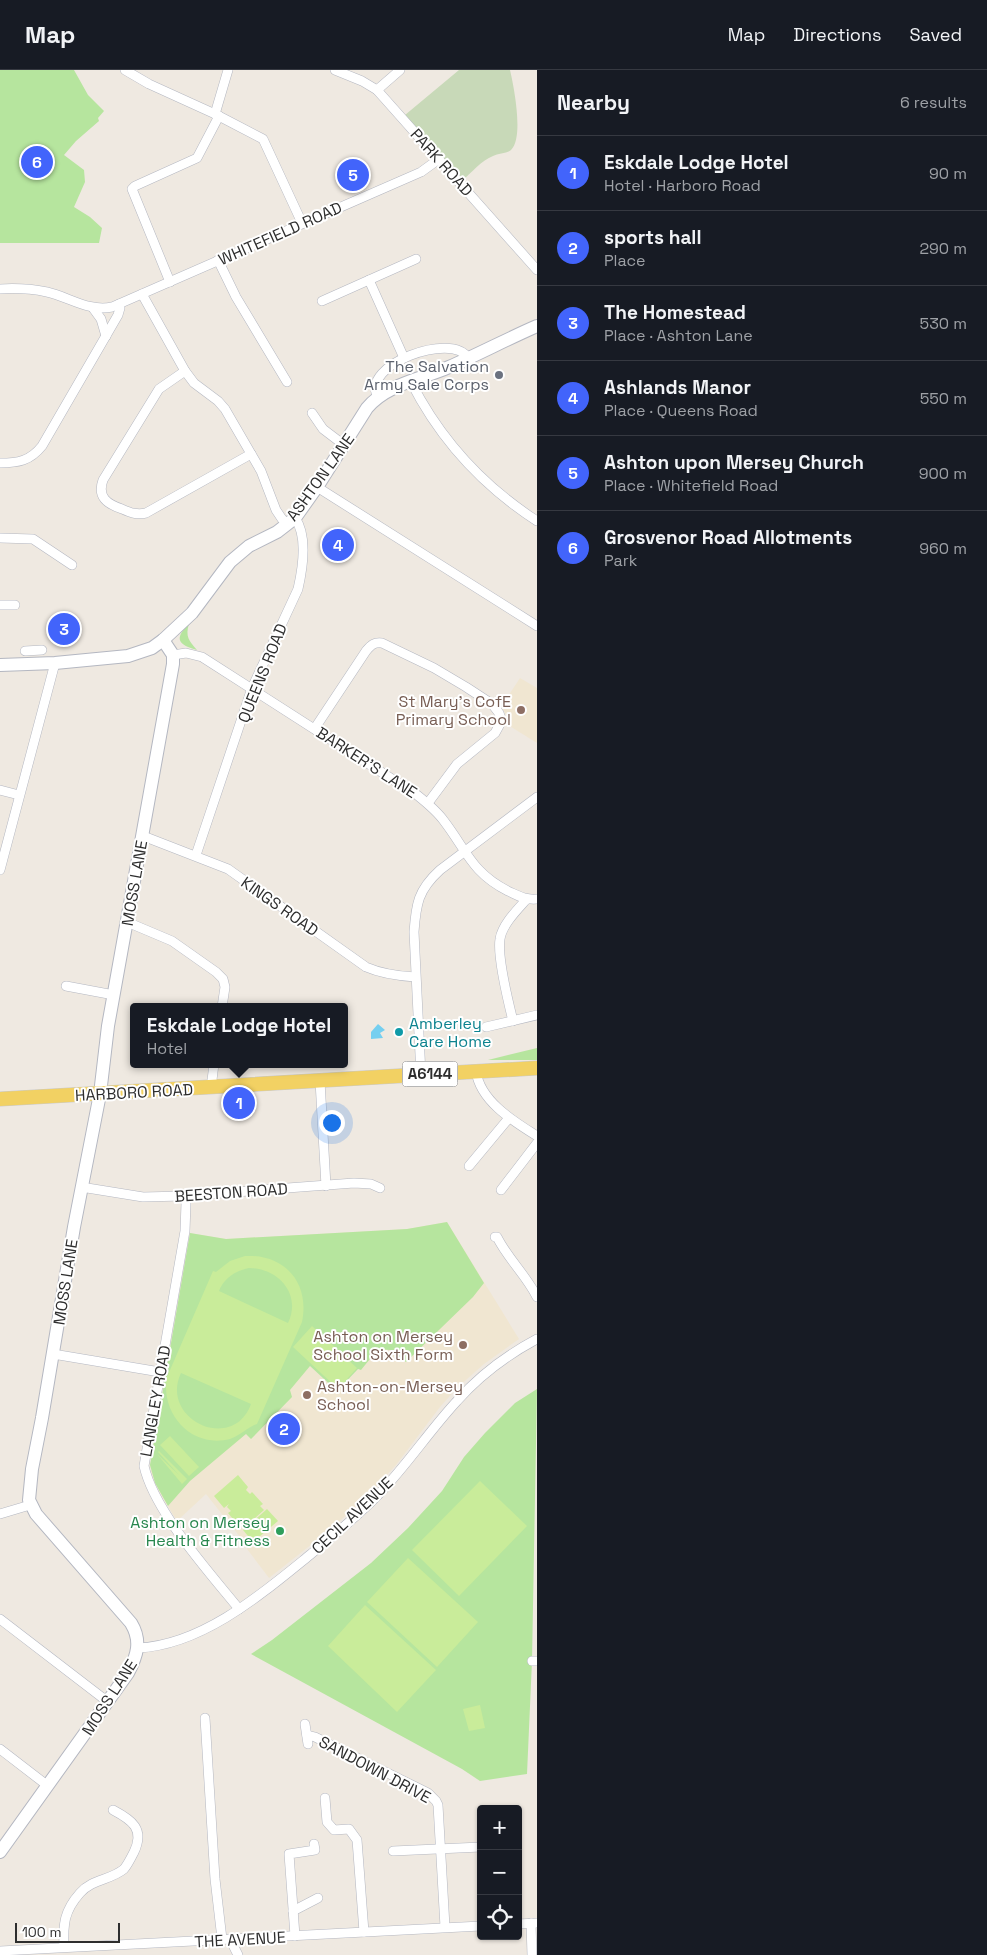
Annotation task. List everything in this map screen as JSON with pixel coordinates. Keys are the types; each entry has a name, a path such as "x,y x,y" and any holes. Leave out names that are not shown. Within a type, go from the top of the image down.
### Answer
{"main road":[{"name":"A6144","path":"476,1071 537,1068"},
{"name":"HARBORO ROAD","path":"0,1099 476,1071"}],"street":[{"path":"125,70 150,84 217,115 266,142 302,224"},
{"path":"170,282 132,192 133,188 197,158 217,115 228,70"},
{"name":"PARK ROAD","path":"335,70 362,81 376,90 537,270"},
{"path":"376,90 400,70"},
{"name":"WHITEFIELD ROAD","path":"93,308 105,308 119,304 420,172 439,159"},
{"path":"322,301 416,259"},
{"path":"218,260 236,297 287,382"},
{"path":"369,280 404,358"},
{"path":"0,289 16,288 48,292 93,308 106,336"},
{"name":"QUEENS ROAD","path":"142,294 194,383 218,401 225,409 267,484 276,510 282,519 300,525 302,571 298,589 252,688 196,855"},
{"path":"0,463 24,461 42,446 118,315 119,304"},
{"name":"ASHTON LANE","path":"0,665 56,663 128,656 146,650 163,640 192,613 230,562 249,546 278,532 291,521 317,487 367,408 378,397 537,326"},
{"path":"378,397 374,390 376,383 387,370 404,358 436,349 455,350 466,355 468,358"},
{"path":"186,371 159,389 103,480 100,490 105,501 110,505 136,514 146,513 251,454"},
{"path":"410,382 438,428 465,461 520,510 537,521"},
{"path":"312,413 323,429 344,445"},
{"path":"317,487 537,626"},
{"path":"0,538 33,539 72,565"},
{"path":"0,605 15,604"},
{"path":"163,640 173,655"},
{"path":"315,728 366,651 377,642 434,668 466,687 496,708 501,719 500,724 495,733 457,764 428,803"},
{"path":"33,650 34,664"},
{"name":"BARKER'S LANE","path":"173,655 180,653 202,657 315,728 428,803 445,822 464,853 483,875 504,889 526,900"},
{"name":"MOSS LANE","path":"0,1852 128,1674 138,1648 138,1636 131,1623 36,1514 30,1505 29,1495 81,1187 100,1094 108,1026 143,836 173,655"},
{"path":"0,870 56,663"},
{"path":"0,790 19,795"},
{"path":"421,1075 414,932 416,910 422,890 440,870 537,797"},
{"name":"KINGS ROAD","path":"143,836 228,869 366,967 390,975 415,977"},
{"path":"512,1021 504,980 500,939 508,922 526,900 537,899"},
{"path":"127,922 172,941 216,972 223,979 225,987 223,1003"},
{"path":"66,986 114,995"},
{"path":"486,1027 537,1015"},
{"path":"211,1088 214,1068"},
{"path":"476,1071 481,1088 509,1118 537,1136"},
{"path":"320,1081 326,1186"},
{"path":"469,1166 509,1118"},
{"path":"501,1190 537,1143"},
{"name":"BEESTON ROAD","path":"81,1187 143,1197 183,1196 362,1183 380,1188"},
{"name":"LANGLEY ROAD","path":"183,1196 186,1203 185,1231 144,1466 146,1476 157,1498 178,1530 239,1609"},
{"path":"499,1237 505,1251 529,1281 537,1297"},
{"name":"CECIL AVENUE","path":"138,1648 157,1647 206,1628 229,1616 285,1575 348,1523 380,1493 472,1385 510,1354 537,1339"},
{"path":"53,1354 160,1372"},
{"path":"0,1514 30,1505"},
{"path":"0,1619 108,1702"},
{"path":"206,1718 215,1879 226,1939 238,1955"},
{"name":"SANDOWN DRIVE","path":"305,1724 308,1739 315,1737 432,1796 438,1805 445,1927"},
{"path":"0,1748 48,1786"},
{"path":"325,1798 327,1822 334,1830 349,1829 357,1840 364,1932"},
{"path":"64,1947 63,1928 66,1914 74,1900 93,1882 123,1870 136,1848 138,1834 136,1828 129,1819 113,1810"},
{"path":"295,1936 288,1854 315,1850 314,1844"},
{"path":"393,1851 477,1847"},
{"path":"293,1911 318,1898"},
{"path":"532,1955 534,1923"},
{"name":"THE AVENUE","path":"0,1951 47,1952 64,1947 477,1926"}],"shaded area":[{"name":"St Mary's CofE Primary School","path":"520,678 537,688 537,743 508,725 507,716 501,707"},
{"name":"Ashton-on-Mersey School","path":"447,1222 519,1339 484,1364 457,1388 440,1407 396,1465 368,1495 331,1529 269,1578 247,1549 248,1547 206,1494 177,1521 161,1495 151,1473 150,1465 190,1233 226,1239 407,1229"}],"green space":[{"path":"0,70 74,70 88,95 104,111 98,118 99,121 76,141 64,155 84,170 85,182 74,207 90,217 102,228 99,243 0,243"},
{"path":"459,70 510,70 517,112 517,135 511,150 485,160 462,181 405,115"},
{"path":"189,624 188,638 197,650 182,644 180,641 181,634"},
{"path":"537,1048 537,1060 488,1060"},
{"path":"447,1222 484,1283 473,1297 406,1362 390,1350 378,1349 361,1370 358,1369 337,1391 310,1366 290,1390 292,1397 251,1439 246,1434 190,1481 168,1506 155,1483 150,1465 190,1233 226,1239 407,1229"},
{"path":"245,1256 259,1257 272,1260 283,1266 298,1283 302,1295 302,1322 257,1424 234,1438 216,1441 203,1439 181,1425 168,1403 167,1377 213,1271 216,1272 230,1261","holes":["249,1268 260,1269 269,1273 285,1285 292,1302 292,1312 288,1323 219,1291 224,1282 231,1276","181,1373 251,1404 242,1419 229,1427 215,1428 201,1425 189,1416 180,1404 177,1390"]},
{"path":"312,1326 357,1368 338,1389 293,1347"},
{"path":"537,1389 532,1661 527,1774 480,1781 462,1769 251,1654 272,1640 371,1563 408,1528 442,1491 464,1457 485,1433 515,1403"},
{"path":"170,1436 199,1467 189,1476 160,1445"},
{"path":"159,1451 187,1479 182,1484 157,1454 179,1475"},
{"path":"238,1475 248,1487 246,1490 250,1494 252,1492 263,1504 260,1506 264,1510 245,1527 241,1523 238,1525 228,1513 231,1511 227,1507 229,1504 224,1508 214,1496"},
{"path":"480,1481 527,1526 459,1596 412,1550"},
{"path":"267,1509 278,1521 253,1542 243,1530"},
{"path":"408,1558 478,1622 437,1667 367,1602"},
{"path":"365,1605 436,1670 397,1712 328,1646"},
{"path":"480,1705 485,1728 469,1731 463,1709"}],"water":[{"path":"378,1024 385,1030 380,1033 383,1038 371,1039 371,1032"}],"place":[{"name":"Grosvenor Road Allotments","path":"37,162"},
{"name":"Ashton upon Mersey Church","path":"353,175"},
{"name":"The Salvation Army Sale Corps","path":"499,375"},
{"name":"Ashlands Manor","path":"338,545"},
{"name":"The Homestead","path":"64,629"},
{"name":"St Mary's CofE Primary School","path":"521,710"},
{"name":"Amberley Care Home","path":"399,1032"},
{"name":"Eskdale Lodge Hotel","path":"239,1103"},
{"name":"Ashton on Mersey School Sixth Form","path":"463,1345"},
{"name":"Ashton-on-Mersey School","path":"307,1395"},
{"name":"sports hall","path":"284,1429"},
{"name":"Ashton on Mersey Health & Fitness","path":"280,1531"}]}
